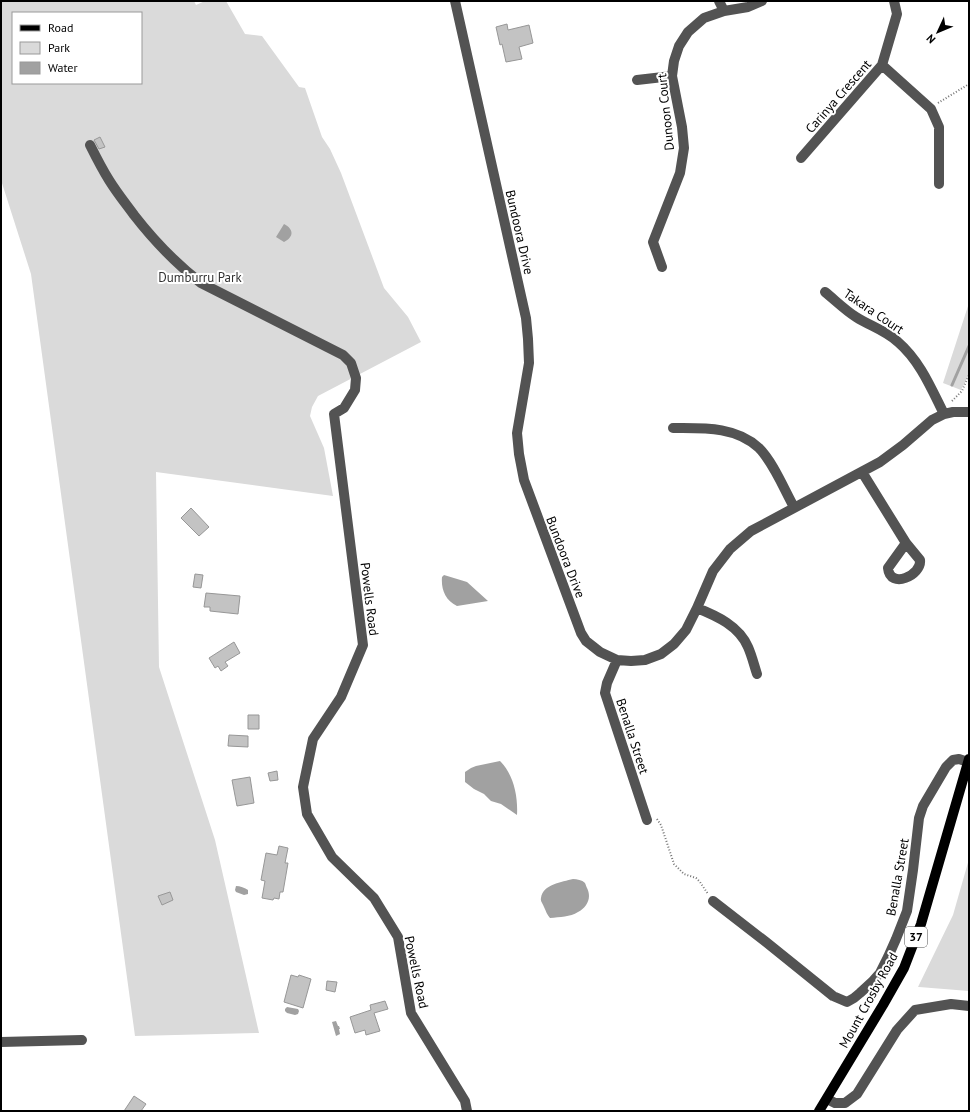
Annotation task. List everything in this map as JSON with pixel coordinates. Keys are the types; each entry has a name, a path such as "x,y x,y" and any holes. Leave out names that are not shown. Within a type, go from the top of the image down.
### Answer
{"main road":[{"name":"Mount Crosby Road","path":"819,1111 904,968 921,924 968,760"}],"street":[{"name":"Bundoora Drive","path":"455,1 526,318 529,363 517,433 524,480 581,633 586,641 600,652 617,660 631,662 645,660 661,654 674,644 686,630 713,570 730,549 751,531 880,462 903,445 932,420 944,414 953,412 969,412"},
{"path":"719,1 724,11"},
{"name":"Dunoon Court","path":"662,267 653,242 680,173 684,148 682,127 672,76 674,61 679,46 688,32 704,18 724,11 748,7 762,1"},
{"name":"Carinya Crescent","path":"801,158 882,65 897,14 894,1"},
{"path":"882,65 930,109 939,127 939,184"},
{"path":"637,80 672,76"},
{"name":"Powells Road","path":"90,145 110,182 128,207 165,252 184,270 201,283 343,355 351,363 356,378 355,390 344,408 334,414 363,645 341,697 313,739 303,788 307,814 332,857 374,898 398,937 411,1013 465,1101 468,1111"},
{"name":"Takara Court","path":"825,292 856,317 881,329 898,342 914,358 928,379 944,414"},
{"path":"673,428 702,428 722,431 735,434 748,440 759,448 769,461 794,507"},
{"path":"862,472 906,543"},
{"path":"697,608 716,616 738,632 748,647 757,674"},
{"name":"Benalla Street","path":"617,660 607,683 605,693 647,818"},
{"name":"Benalla Street","path":"713,901 833,996 847,1002 854,998 872,982 880,972 888,957 906,911 913,870 919,818 923,806 946,767 953,760 968,760"},
{"path":"826,1099 835,1103 845,1103 857,1094 897,1030 915,1010 951,1004 969,1006"},
{"path":"1,1042 82,1040"}],"path":[{"path":"937,104 969,84"},
{"path":"952,401 962,391 969,375"},
{"path":"647,818 653,817 658,820 661,825 674,864 684,874 696,878 713,901"}],"green space":[{"name":"Dumburru Park","path":"1,1 194,1 196,5 205,1 226,1 245,34 262,36 299,87 305,88 322,137 330,149 341,173 384,288 408,317 421,342 318,396 312,407 310,416 324,448 333,496 156,472 159,667 215,840 259,1033 135,1036 31,274 1,180"},
{"path":"969,303 969,375 961,390 943,383"},
{"path":"969,859 969,991 918,987 953,915"}],"water":[{"path":"284,224 290,228 292,233 290,238 284,242 276,237"},
{"path":"444,575 467,582 488,601 457,606 453,604 449,601 443,590 442,577"},
{"path":"500,761 512,779 517,801 517,815 501,804 491,801 484,794 465,782 465,772 471,768"},
{"path":"573,879 585,883 589,895 588,902 575,914 550,918 541,901 542,893 554,884"},
{"path":"236,886 248,890 248,894 244,895 236,892"},
{"path":"287,1007 298,1009 298,1014 295,1015 287,1013 285,1009"},
{"path":"336,1021 340,1029 340,1034 336,1036 332,1022"}],"building":[{"path":"507,24 508,30 529,25 533,43 519,47 522,59 506,62 496,27"},
{"path":"100,137 105,147 99,149 94,140"},
{"path":"191,508 209,527 199,536 181,518"},
{"path":"195,574 203,575 201,588 193,587"},
{"path":"206,593 240,596 238,614 210,611 210,607 204,607"},
{"path":"234,642 240,653 225,662 228,666 221,671 218,666 215,668 209,658"},
{"path":"248,715 259,715 259,729 248,729"},
{"path":"229,735 248,736 248,747 228,746"},
{"path":"277,771 278,780 270,781 268,773"},
{"path":"250,777 254,803 237,806 232,780"},
{"path":"279,846 288,848 285,863 288,863 283,892 280,892 279,899 274,898 273,900 262,898 265,881 261,880 266,853 277,855"},
{"path":"170,892 173,900 162,905 158,896"},
{"path":"291,975 298,977 299,975 311,979 303,1008 284,1002"},
{"path":"327,981 337,982 335,992 326,990"},
{"path":"385,1001 388,1009 374,1013 380,1031 366,1035 365,1030 355,1033 350,1017 371,1010 370,1005"},
{"path":"134,1096 146,1104 141,1111 124,1111"}],"waterway":[{"path":"952,385 969,346"}]}
